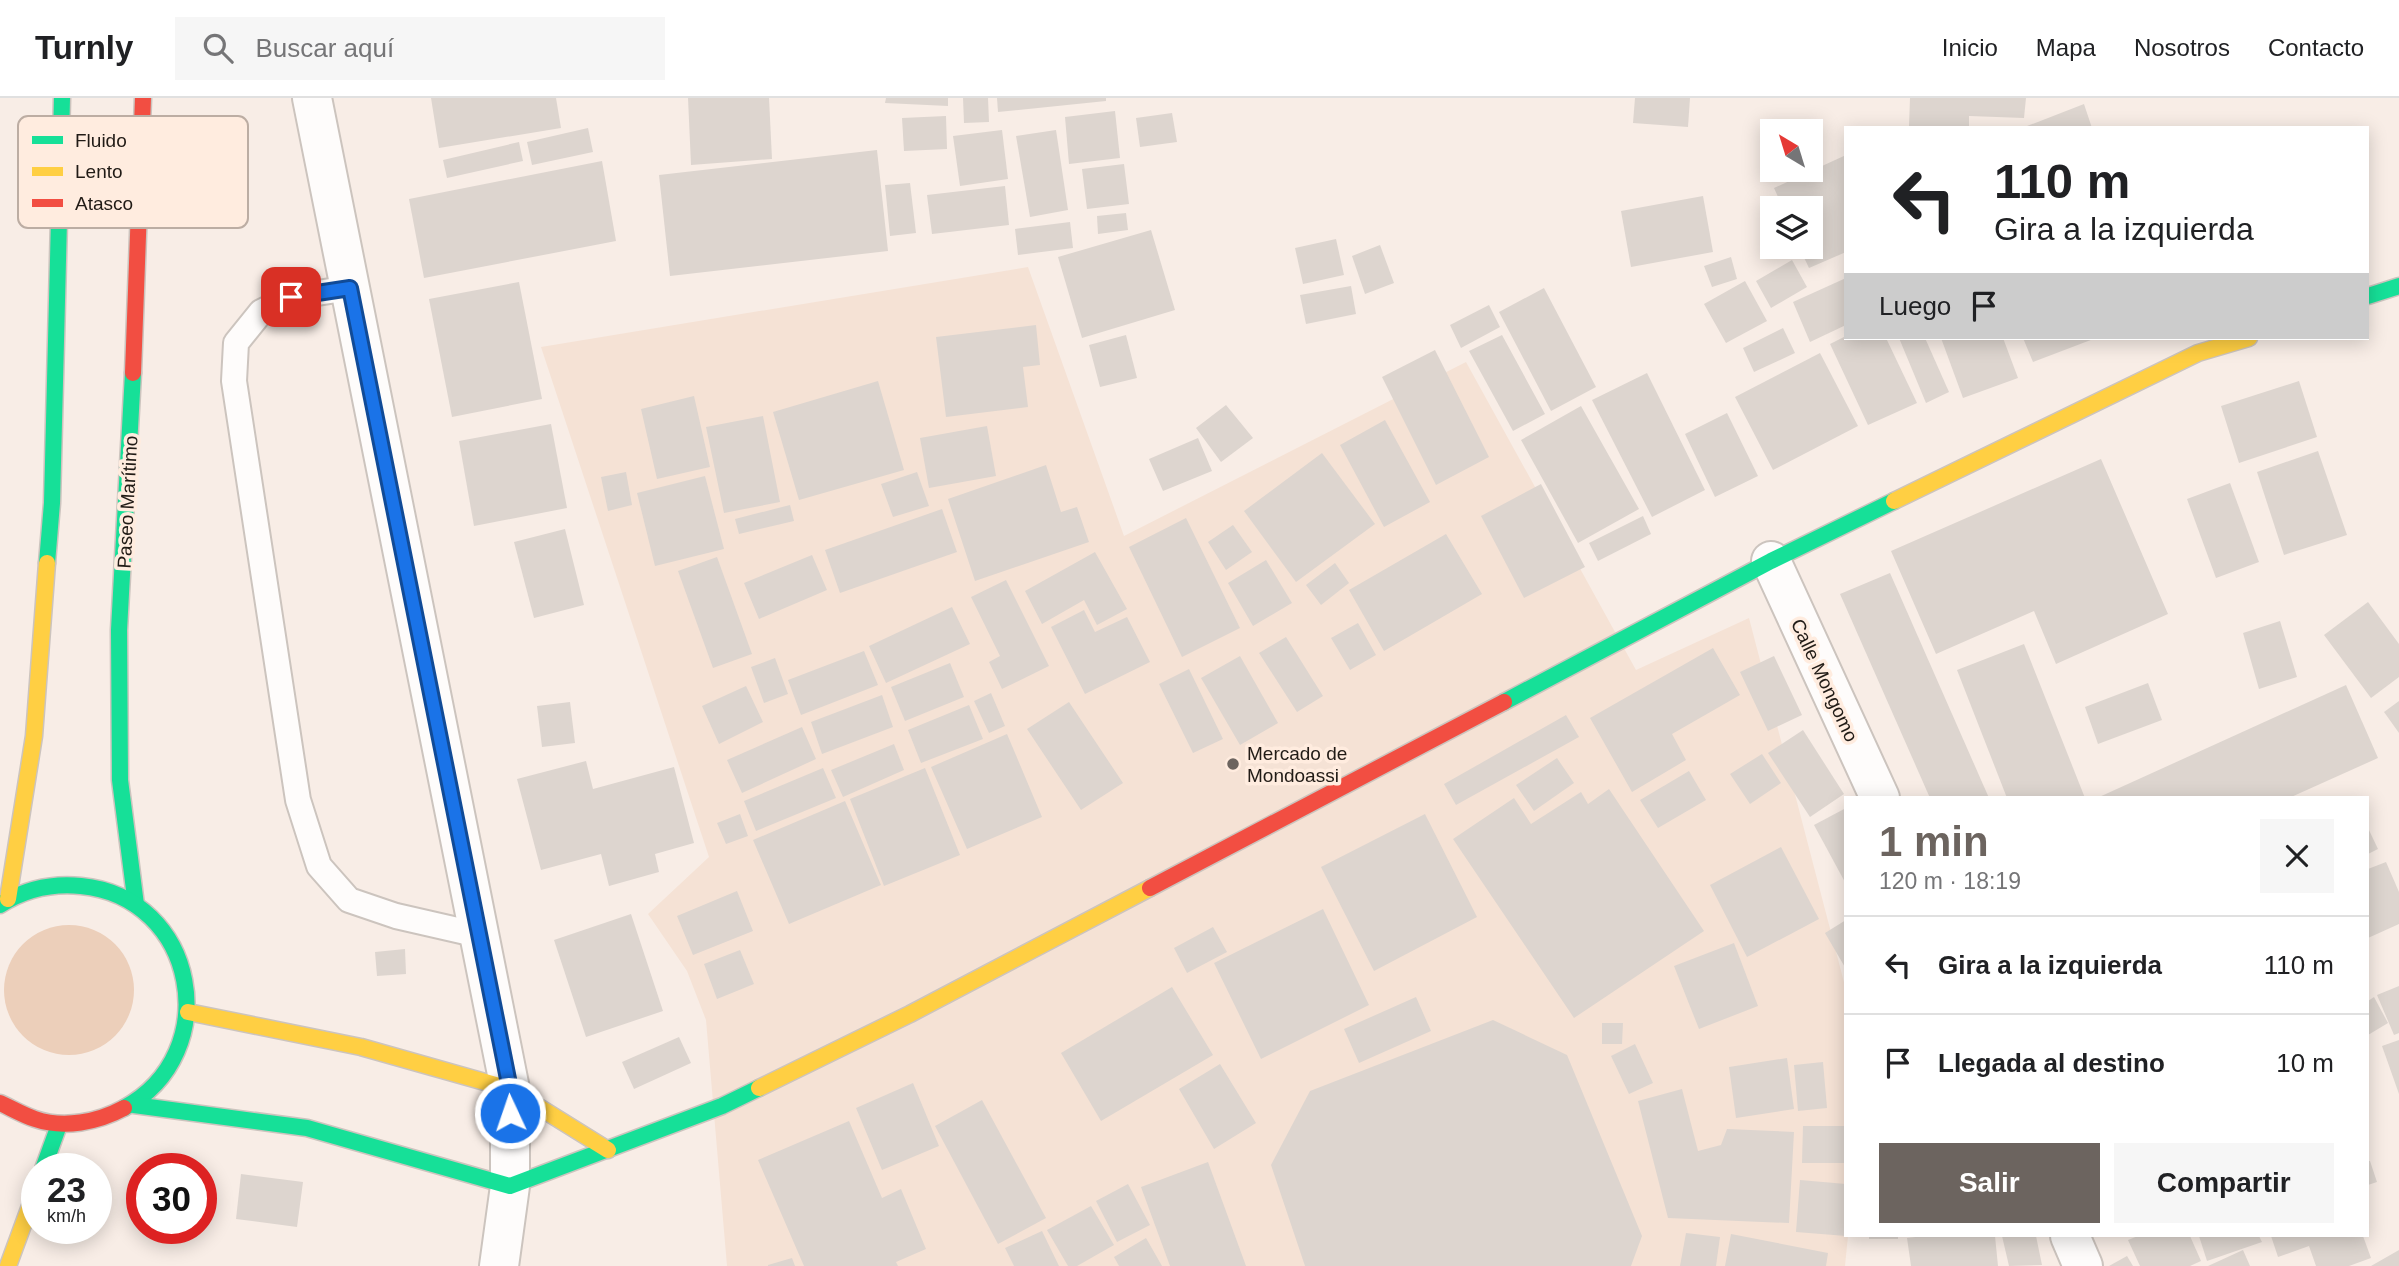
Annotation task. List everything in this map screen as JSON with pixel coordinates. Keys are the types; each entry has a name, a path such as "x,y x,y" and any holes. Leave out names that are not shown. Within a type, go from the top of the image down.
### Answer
{"street":[{"path":"62,98 62,116"},
{"name":"Paseo Marítimo","path":"142,116 143,98"},
{"path":"312,98 510,1089 510,1185 499,1266"},
{"path":"4,902 34,736 51,517 59,228"},
{"name":"Paseo Marítimo","path":"136,905 120,780 119,630 138,228"},
{"path":"2369,296 2399,286"},
{"path":"134,1105 307,1128 510,1185 608,1150 722,1106 911,1014 1771,561 2197,353 2242,340"},
{"name":"Calle Mongomo","path":"1771,561 1879,796"},
{"path":"0,1103 17,1115 59,1125 85,1124 110,1117 134,1105 161,1081 180,1048 188,1012 187,981 177,951 160,926 136,905 107,890 74,883 40,886 4,902"},
{"path":"188,1012 361,1047 510,1089 608,1150"},
{"path":"49,1153 59,1125"},
{"path":"8,1266 21,1231"},
{"path":"2070,1237 2083,1266"}],"lane":[{"path":"350,288 291,297 261,312 236,343 234,381 298,800 319,866 349,900 396,916 479,935"}],"shaded area":[{"name":"Mercado de Mondoassi","path":"1028,267 1124,536 1466,362 1636,670 1749,618 1844,982 1844,1237 1848,1237 1845,1266 727,1266 706,1020 687,971 648,914 709,857 541,347"},
{"path":"69,925 94,930 115,944 129,965 134,990 129,1015 115,1036 94,1050 69,1055 44,1050 23,1036 9,1015 4,990 9,965 23,944 44,930"}],"building":[{"path":"431,98 556,98 561,128 439,148"},
{"path":"688,98 769,98 772,159 691,165"},
{"path":"886,98 948,98 948,106 885,103"},
{"path":"963,98 988,98 989,122 964,123"},
{"path":"997,98 1106,98 1106,101 998,112"},
{"path":"1635,98 1690,98 1688,127 1633,123"},
{"path":"1910,98 2026,98 2024,118 1969,116 1969,126 1909,126"},
{"path":"2084,104 2091,126 2027,126"},
{"path":"1115,111 1120,158 1069,164 1065,117"},
{"path":"1172,113 1177,142 1140,147 1136,118"},
{"path":"946,116 947,149 904,151 902,118"},
{"path":"588,128 593,152 532,165 527,142"},
{"path":"1002,130 1008,179 960,186 953,136"},
{"path":"1056,130 1068,210 1030,217 1016,136"},
{"path":"519,142 523,161 447,178 443,160"},
{"path":"877,150 888,251 670,276 659,175"},
{"path":"1844,156 1844,253 1809,268 1805,259 1823,259 1823,196 1778,196 1774,188 1787,182 1824,182 1824,165"},
{"path":"602,161 616,241 424,278 409,199"},
{"path":"1124,164 1129,204 1087,209 1082,169"},
{"path":"910,183 916,233 890,236 885,185"},
{"path":"1005,186 1009,225 932,234 927,195"},
{"path":"1703,196 1713,252 1631,267 1621,211"},
{"path":"1126,213 1128,230 1098,234 1097,216"},
{"path":"1070,222 1073,248 1018,255 1015,229"},
{"path":"1151,230 1175,310 1082,338 1058,257"},
{"path":"1336,239 1344,275 1303,284 1295,248"},
{"path":"1380,245 1394,283 1365,294 1352,256"},
{"path":"1731,257 1737,279 1712,287 1704,266"},
{"path":"1792,260 1807,287 1771,308 1756,281"},
{"path":"1844,279 1844,326 1810,342 1793,302"},
{"path":"1745,281 1767,321 1726,343 1704,304"},
{"path":"519,282 542,399 452,417 429,299"},
{"path":"1351,286 1356,314 1306,324 1300,295"},
{"path":"1544,288 1596,387 1551,411 1499,312"},
{"path":"1489,305 1500,327 1461,348 1450,325"},
{"path":"1036,325 1040,365 1023,367 1028,407 946,417 936,337"},
{"path":"1783,328 1795,353 1754,372 1743,348"},
{"path":"1126,335 1137,378 1100,387 1089,345"},
{"path":"1502,335 1545,414 1513,431 1469,351"},
{"path":"1844,337 1844,340 1887,340 1917,403 1868,425 1830,344"},
{"path":"1900,340 1926,340 1949,392 1926,403"},
{"path":"1942,340 2004,340 2018,378 1963,398"},
{"path":"2024,340 2091,340 2033,362"},
{"path":"1435,350 1489,457 1436,485 1382,377"},
{"path":"1820,353 1858,426 1773,470 1735,397"},
{"path":"1647,373 1705,490 1652,517 1592,400"},
{"path":"878,381 904,470 799,500 773,412"},
{"path":"2299,381 2317,437 2239,463 2221,406"},
{"path":"694,396 710,467 657,479 641,409"},
{"path":"1226,405 1253,438 1221,462 1196,428"},
{"path":"1581,406 1639,509 1578,543 1521,440"},
{"path":"1727,413 1758,476 1715,497 1685,434"},
{"path":"763,416 780,502 724,513 706,427"},
{"path":"1385,420 1430,502 1384,527 1340,445"},
{"path":"551,424 567,508 474,526 459,441"},
{"path":"987,426 996,476 929,488 920,438"},
{"path":"1198,438 1212,471 1163,491 1149,459"},
{"path":"2318,451 2347,535 2284,555 2257,472"},
{"path":"1322,453 1375,524 1296,582 1244,511"},
{"path":"2101,459 2168,614 2056,664 2034,611 1936,654 1891,551"},
{"path":"1046,465 1061,512 1077,507 1089,542 975,581 948,499"},
{"path":"626,472 632,505 608,511 601,477"},
{"path":"917,472 929,506 893,517 881,484"},
{"path":"705,476 724,549 655,566 637,493"},
{"path":"2230,483 2259,562 2216,578 2187,499"},
{"path":"1541,484 1585,567 1524,598 1481,516"},
{"path":"790,505 794,521 739,534 735,519"},
{"path":"942,509 957,552 840,593 825,550"},
{"path":"1643,516 1651,534 1598,561 1589,543"},
{"path":"1186,518 1240,628 1182,657 1129,547"},
{"path":"1233,525 1252,552 1226,570 1208,542"},
{"path":"565,529 584,605 534,618 514,542"},
{"path":"1446,534 1482,594 1384,651 1349,590"},
{"path":"1095,552 1127,609 1097,625 1084,600 1042,624 1025,591"},
{"path":"812,555 827,590 759,619 744,583"},
{"path":"717,557 752,654 713,668 678,571"},
{"path":"1266,560 1292,603 1253,626 1228,583"},
{"path":"1335,563 1349,583 1321,605 1306,585"},
{"path":"1890,573 1988,796 1929,796 1840,594"},
{"path":"1006,580 1049,666 1002,689 989,662 1000,656 971,597"},
{"path":"2368,602 2399,644 2399,677 2371,698 2324,635"},
{"path":"952,607 970,644 886,683 869,646"},
{"path":"1084,610 1095,632 1127,617 1150,662 1085,694 1051,627"},
{"path":"2280,621 2297,677 2259,689 2243,633"},
{"path":"1358,623 1376,655 1350,670 1331,638"},
{"path":"1286,637 1323,696 1297,712 1259,653"},
{"path":"2024,644 2084,796 2006,796 1957,670"},
{"path":"1713,648 1740,695 1672,734 1686,760 1632,792 1590,718"},
{"path":"864,651 878,685 801,715 788,680"},
{"path":"1240,656 1278,723 1240,745 1201,678"},
{"path":"1774,656 1802,715 1768,731 1740,672"},
{"path":"775,658 788,694 764,703 751,667"},
{"path":"950,663 964,697 905,721 891,687"},
{"path":"1189,669 1223,739 1193,753 1159,684"},
{"path":"2148,683 2162,720 2098,744 2085,707"},
{"path":"2346,685 2378,758 2293,796 2101,796"},
{"path":"746,686 763,722 719,744 702,706"},
{"path":"991,693 1005,726 989,733 974,701"},
{"path":"882,695 893,727 822,754 811,722"},
{"path":"2399,701 2399,733 2384,712"},
{"path":"570,702 575,743 542,747 537,706"},
{"path":"1069,702 1123,783 1081,810 1027,729"},
{"path":"969,705 983,739 921,763 908,730"},
{"path":"1566,715 1579,737 1456,805 1444,784"},
{"path":"802,727 816,759 742,793 727,760"},
{"path":"1803,730 1844,794 1810,817 1768,753"},
{"path":"1007,734 1042,817 967,849 931,767"},
{"path":"894,744 904,770 843,797 831,770"},
{"path":"1762,754 1781,783 1750,804 1730,774"},
{"path":"1557,758 1574,783 1534,811 1516,785"},
{"path":"586,761 593,789 674,767 694,843 655,854 659,872 609,886 601,854 541,870 517,779"},
{"path":"823,768 836,798 756,831 744,801"},
{"path":"925,768 960,855 884,886 850,799"},
{"path":"1689,771 1706,800 1658,828 1640,800"},
{"path":"1609,789 1704,931 1574,1018 1453,839 1514,798 1531,824 1581,792 1588,804"},
{"path":"845,801 881,885 789,924 753,840"},
{"path":"1844,809 1844,880 1814,825"},
{"path":"740,814 748,836 726,844 717,823"},
{"path":"1425,814 1477,917 1374,971 1321,867"},
{"path":"2369,830 2378,849 2369,854"},
{"path":"1781,847 1819,919 1747,957 1710,885"},
{"path":"2386,862 2399,892 2399,924 2369,938 2369,869"},
{"path":"737,891 753,931 693,955 677,916"},
{"path":"1323,909 1369,1005 1261,1059 1214,963"},
{"path":"631,914 663,1011 586,1037 554,940"},
{"path":"1844,921 1844,966 1825,933"},
{"path":"1213,927 1227,952 1187,973 1174,948"},
{"path":"1734,943 1758,1006 1699,1029 1674,966"},
{"path":"405,949 406,974 377,976 375,952"},
{"path":"740,950 754,984 717,999 704,964"},
{"path":"2399,986 2399,1033 2394,1035 2377,995"},
{"path":"1172,987 1213,1055 1101,1121 1061,1053"},
{"path":"1416,997 1431,1031 1359,1063 1344,1029"},
{"path":"2374,997 2388,1023 2369,1034 2369,1000"},
{"path":"1493,1020 1567,1055 1642,1236 1631,1266 1305,1266 1271,1165 1310,1091"},
{"path":"1602,1023 1623,1023 1622,1044 1602,1044"},
{"path":"679,1037 691,1063 634,1089 622,1062"},
{"path":"2399,1040 2399,1094 2382,1046"},
{"path":"1635,1044 1653,1083 1629,1094 1611,1056"},
{"path":"1787,1058 1794,1109 1736,1118 1729,1067"},
{"path":"1823,1062 1827,1108 1798,1111 1794,1065"},
{"path":"1220,1064 1256,1123 1214,1149 1179,1089"},
{"path":"913,1083 939,1146 882,1170 856,1108"},
{"path":"1682,1089 1698,1151 1721,1145 1727,1129 1794,1132 1789,1223 1668,1218 1638,1101"},
{"path":"982,1100 1046,1218 998,1244 935,1126"},
{"path":"849,1121 882,1198 901,1189 926,1249 896,1262 898,1266 804,1266 758,1160"},
{"path":"1803,1126 1844,1126 1844,1163 1802,1163"},
{"path":"2369,1161 2370,1161 2377,1182 2369,1185"},
{"path":"1208,1162 1246,1266 1170,1266 1141,1187"},
{"path":"241,1174 303,1182 297,1227 236,1219"},
{"path":"1800,1180 1844,1184 1844,1236 1796,1232"},
{"path":"1128,1184 1150,1225 1117,1242 1096,1201"},
{"path":"1091,1206 1114,1245 1077,1266 1068,1266 1047,1230"},
{"path":"1042,1231 1059,1266 1014,1266 1005,1248"},
{"path":"1686,1233 1720,1237 1716,1266 1680,1266"},
{"path":"1731,1234 1828,1253 1826,1266 1725,1266"},
{"path":"1869,1237 1898,1237 1898,1239"},
{"path":"1995,1237 1998,1266 1911,1266 1907,1238"},
{"path":"2002,1237 2036,1237 2042,1265 2009,1266"},
{"path":"2136,1237 2190,1237 2201,1261 2190,1266 2140,1266 2128,1240"},
{"path":"2199,1237 2260,1237 2262,1242 2207,1261"},
{"path":"2271,1237 2363,1237 2371,1258 2349,1266 2316,1266 2309,1246 2278,1257"},
{"path":"1146,1238 1162,1266 1119,1266 1114,1257"},
{"path":"2243,1250 2250,1266 2208,1266"},
{"path":"2399,1250 2399,1266 2371,1266"},
{"path":"2127,1256 2133,1266 2109,1266"},
{"path":"792,1258 795,1266 768,1266 768,1265"}],"traffic: fast":[{"path":"62,98 62,116"},
{"path":"47,563 52,503 59,228"},
{"path":"2369,296 2399,286"},
{"path":"133,373 119,630 120,780 136,905"},
{"path":"1504,702 1771,561 1894,501"},
{"path":"0,905 39,888 81,886 120,896 151,918 172,947 184,980 186,1016 177,1052 156,1083 124,1108"},
{"path":"134,1105 307,1128 510,1186 722,1106 759,1088"},
{"path":"49,1153 59,1125"}],"traffic: slow":[{"path":"1894,501 2198,353 2242,340"},
{"path":"8,899 34,736 47,563"},
{"path":"759,1088 910,1014 1150,888"},
{"path":"188,1012 361,1047 510,1089 608,1150"},
{"path":"8,1266 21,1231"}],"traffic: jam":[{"path":"142,116 143,98"},
{"path":"133,373 138,228"},
{"path":"1150,888 1504,702"},
{"path":"0,1103 35,1119 69,1124 103,1117 124,1108"}],"place":[{"name":"Mercado de Mondoassi","path":"1233,764"}],"route":[{"path":"291,297 350,288 510,1089 510,1113"}]}
